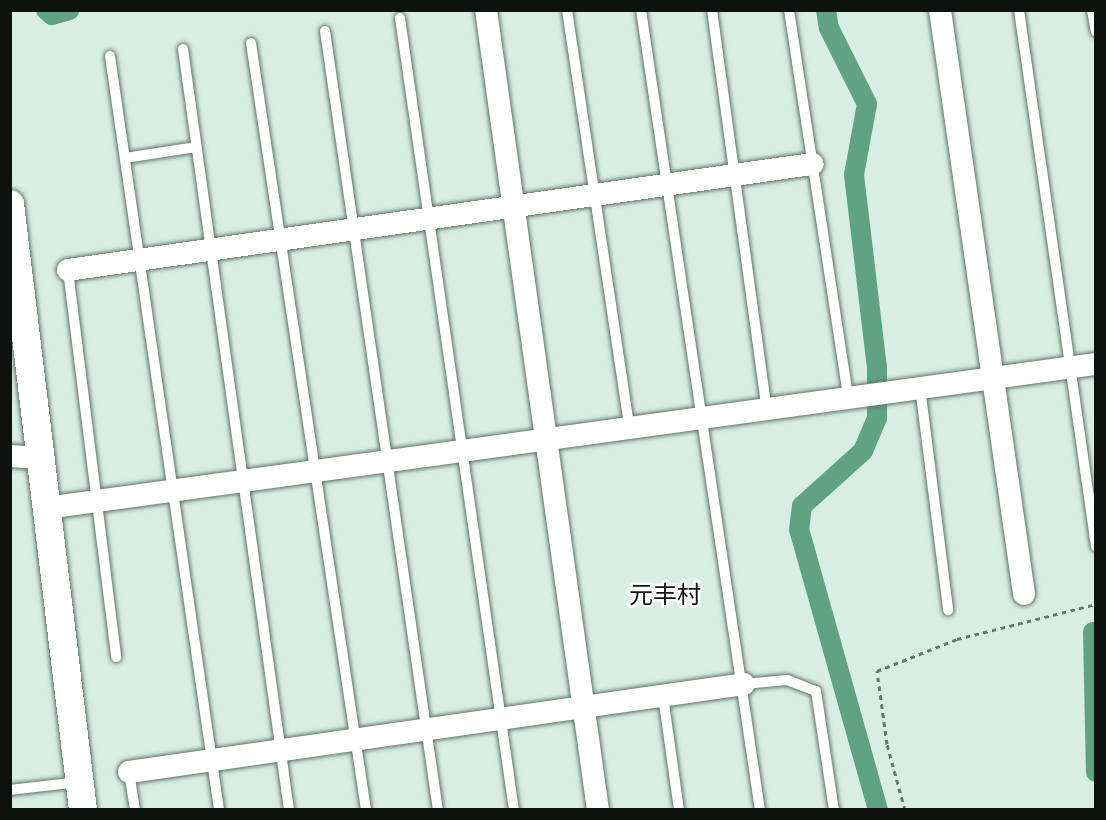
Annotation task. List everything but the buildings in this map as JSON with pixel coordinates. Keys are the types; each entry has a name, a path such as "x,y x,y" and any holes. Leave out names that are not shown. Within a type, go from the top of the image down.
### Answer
{"street":[{"path":"486,10 598,810"},
{"path":"940,10 1024,594"},
{"path":"68,270 812,164"},
{"path":"10,204 18,341 46,508 81,796"},
{"path":"46,508 766,405 1095,364"},
{"path":"10,456 39,458"},
{"path":"129,772 744,684"}],"lane":[{"path":"567,10 629,425"},
{"path":"641,10 744,684 760,810"},
{"path":"712,10 766,405"},
{"path":"789,10 812,164 856,394"},
{"path":"1019,10 1095,546"},
{"path":"1092,10 1095,32"},
{"path":"400,18 514,810"},
{"path":"324,31 438,810"},
{"path":"251,43 366,810"},
{"path":"183,49 289,810"},
{"path":"110,56 219,810"},
{"path":"125,158 196,147"},
{"path":"68,270 116,657"},
{"path":"913,388 948,610"},
{"path":"744,684 787,680 816,691 834,810"},
{"path":"663,696 679,810"},
{"path":"129,772 135,810"},
{"path":"10,790 81,796"}],"path":[{"path":"905,810 886,744 877,671 957,639 1095,603"}],"waterway":[{"path":"46,10 52,15 69,10"},
{"path":"826,10 829,28 867,104 854,175 877,367 877,418 863,451 802,506 799,529 878,810"},
{"path":"1093,632 1096,772"}],"district":[{"name":"元丰村","path":"665,596"}]}
